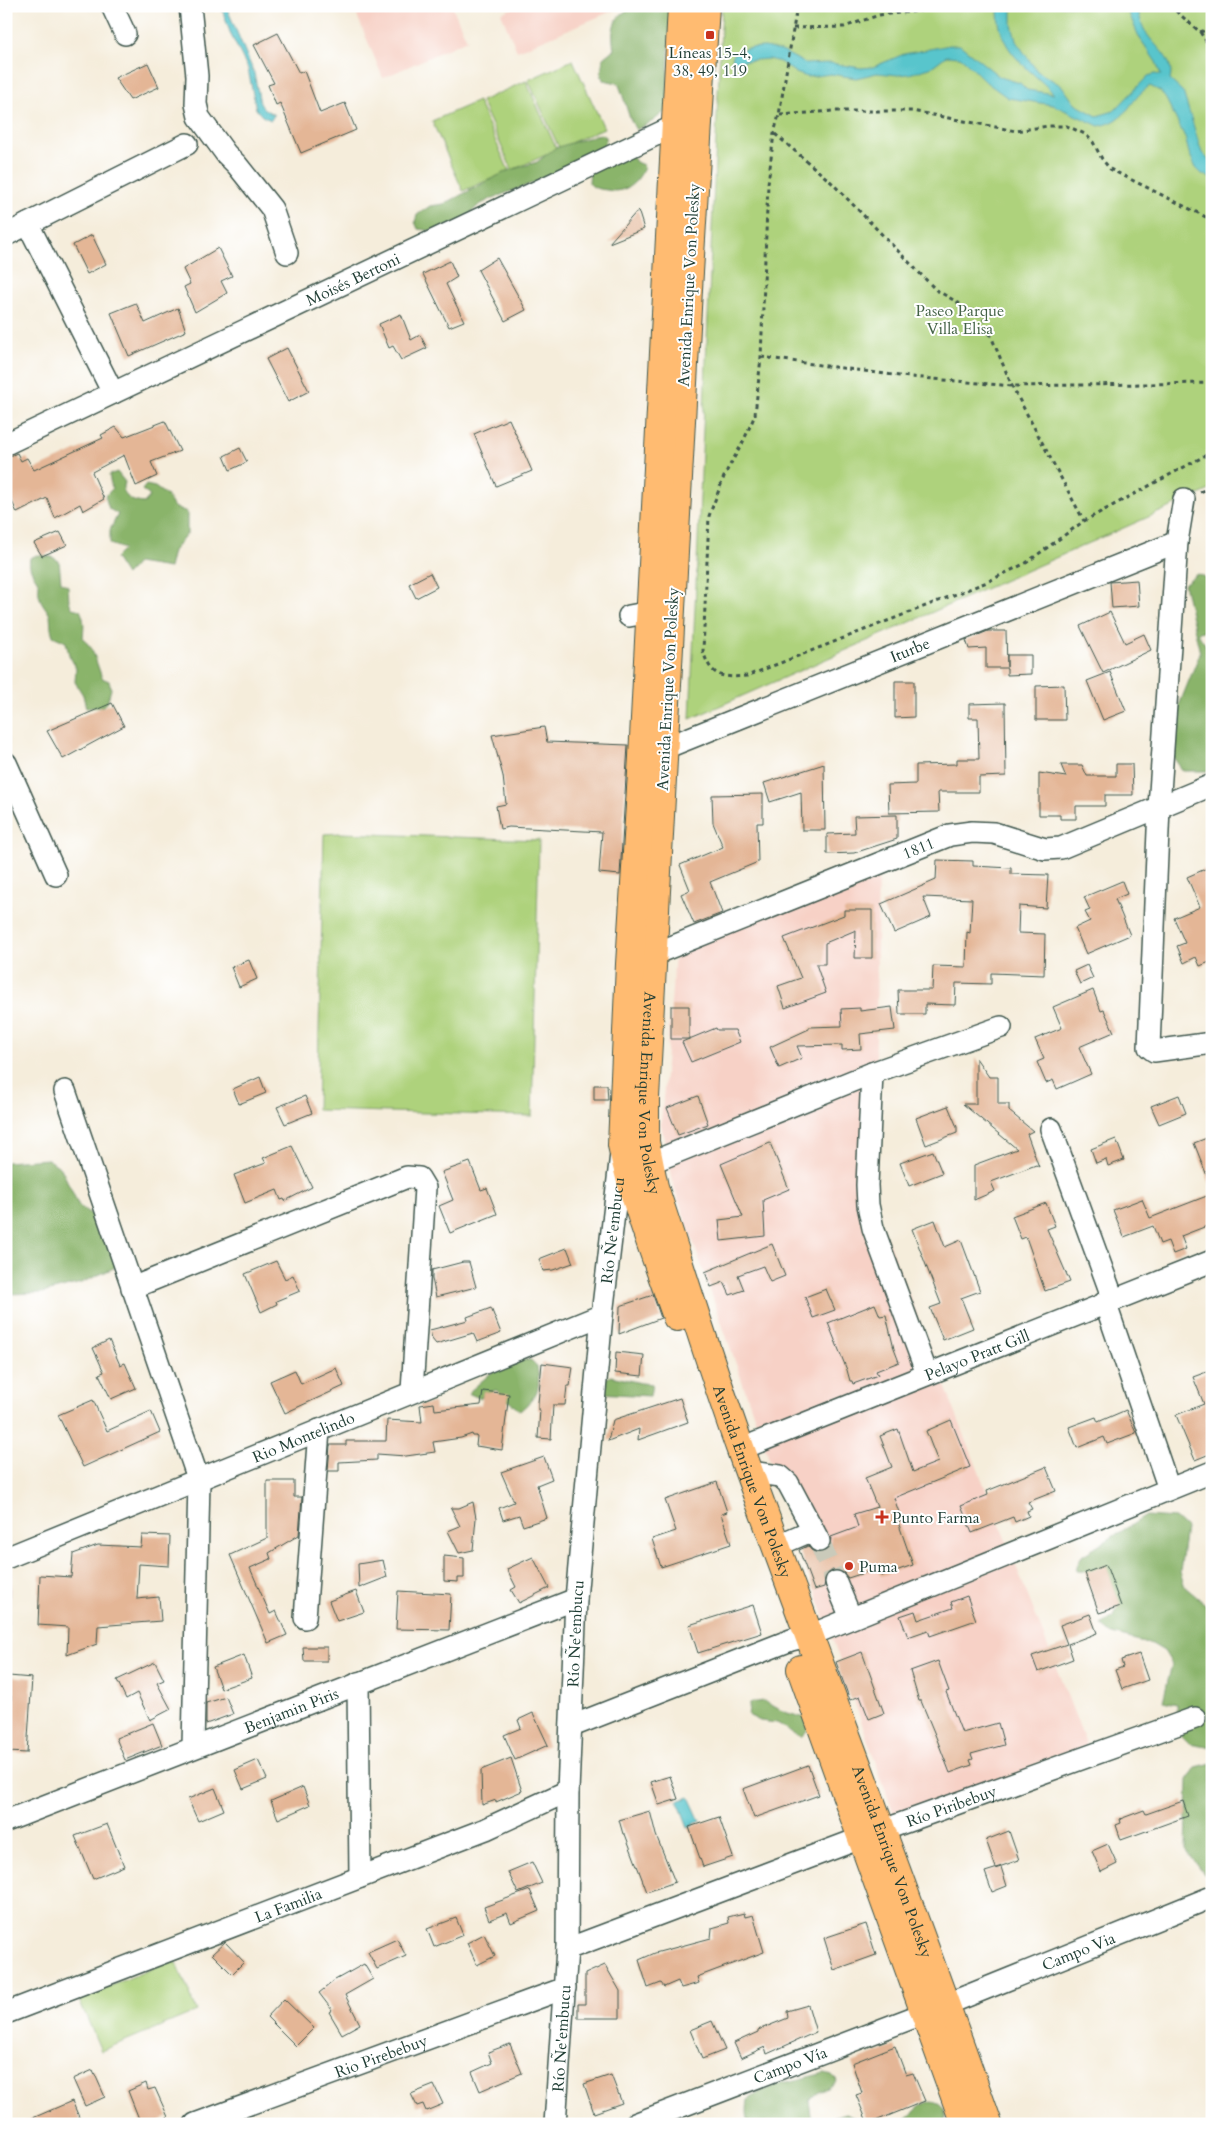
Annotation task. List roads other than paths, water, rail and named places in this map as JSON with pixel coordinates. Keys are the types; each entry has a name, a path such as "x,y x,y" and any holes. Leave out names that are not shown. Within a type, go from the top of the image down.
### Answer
{"main road":[{"name":"Avenida Enrique Von Polesky","path":"682,6 687,120"},
{"name":"Avenida Enrique Von Polesky","path":"705,6 687,120 650,614 654,753 641,959 622,1145 654,1187 745,1461 776,1546 799,1638"},
{"name":"Avenida Enrique Von Polesky","path":"641,959 645,1142 638,1168 644,1224 872,1834 935,2009 988,2124"},
{"name":"Avenida Enrique Von Polesky","path":"935,2009 965,2124"}],"street":[{"path":"112,6 125,34"},
{"path":"190,6 197,76 196,104 199,117 226,154 272,209 287,253"},
{"name":"Moisés Bertoni","path":"6,444 687,120"},
{"path":"6,235 187,144"},
{"path":"28,224 113,393"},
{"path":"1184,500 1178,542 1160,807 1149,1047 1154,1051 1212,1043"},
{"name":"Iturbe","path":"654,753 1178,542"},
{"path":"6,763 56,875"},
{"name":"1811","path":"641,959 950,835 972,832 994,833 1044,850 1061,848 1212,785"},
{"path":"638,1168 872,1073 1001,1026"},
{"path":"872,1073 868,1205 872,1228 927,1374"},
{"path":"65,1090 199,1481 193,1747"},
{"path":"1051,1129 1109,1301 1169,1489"},
{"name":"Río Ñe'embucu","path":"555,2124 567,1949 568,1791 576,1599 602,1315 622,1145"},
{"path":"132,1288 407,1177 419,1178 425,1188 412,1391"},
{"name":"Pelayo Pratt Gill","path":"745,1461 927,1374 1212,1261"},
{"name":"Rio Montelindo","path":"6,1558 199,1481 412,1391 602,1315"},
{"path":"305,1618 319,1430"},
{"path":"745,1461 780,1476 788,1483 816,1536 776,1546"},
{"path":"572,1726 851,1618 1212,1472"},
{"path":"836,1582 851,1618"},
{"name":"Benjamin Piris","path":"6,1821 576,1599"},
{"path":"358,1683 360,1877"},
{"name":"Río Piribebuy","path":"567,1949 872,1834 1195,1718"},
{"name":"La Familia","path":"6,2013 486,1829 568,1791"},
{"name":"Campo Via","path":"935,2009 1212,1897"},
{"name":"Rio Pirebebuy","path":"201,2123 226,2118 565,1988"},
{"name":"Campo Vía","path":"635,2124 935,2009"}],"water":[{"path":"221,6 226,6 254,73 260,103 263,108 274,115 271,120 262,116 256,109 248,69 231,35"},
{"path":"998,6 1012,6 1012,25 1016,41 1037,71 1062,86 1075,104 1097,116 1114,111 1148,76 1161,75 1156,62 1139,37 1126,6 1136,6 1144,29 1167,58 1171,72 1170,80 1183,92 1202,153 1212,163 1212,178 1202,174 1196,168 1189,153 1185,137 1166,99 1160,91 1150,86 1117,119 1099,126 1053,105 1008,98 986,82 960,57 946,56 930,68 909,74 877,73 856,78 831,74 807,77 796,73 780,62 768,59 732,62 733,54 747,48 765,47 784,52 806,64 830,63 861,68 873,67 904,54 950,45 960,45 1000,77 1020,83 1027,90 1054,94 1008,47 1002,35"},
{"path":"689,1797 700,1821 688,1827 678,1801"}],"tunnel":[{"path":"819,1541 836,1582"}],"place":[{"name":"Líneas 15-4, 38, 49, 119","path":"710,35"},
{"name":"Punto Farma","path":"882,1517"},
{"name":"Puma","path":"849,1566"}],"park label":[{"name":"Paseo Parque Villa Elisa","path":"960,319"}]}
